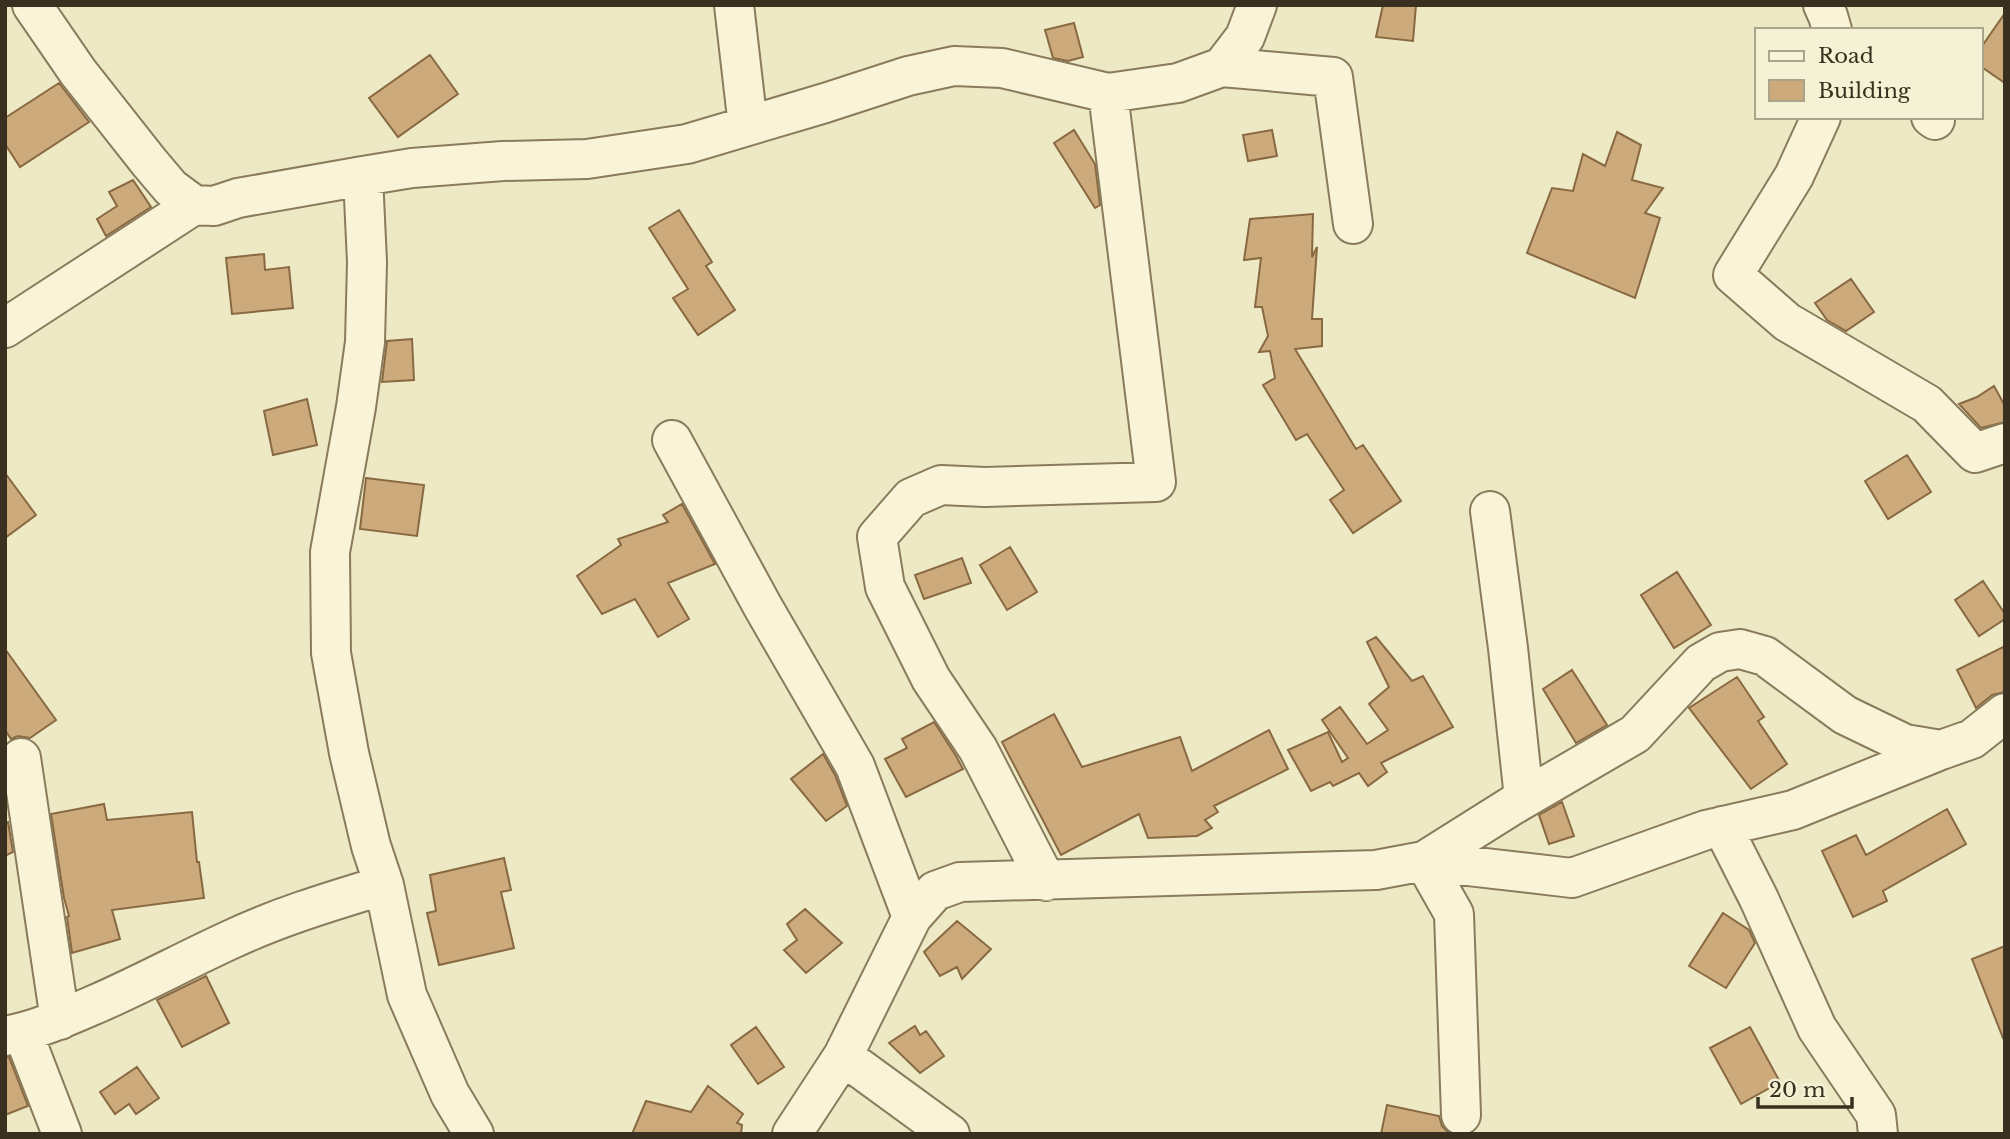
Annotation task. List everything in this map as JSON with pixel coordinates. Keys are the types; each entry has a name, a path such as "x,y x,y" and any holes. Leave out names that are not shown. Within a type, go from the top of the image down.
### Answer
{"street":[{"path":"32,5 78,72 149,162 172,188 194,205 214,206 238,198 412,168 503,161 587,159 687,144 908,76 954,66 1002,68 1108,93 1178,83 1222,67 1333,77 1353,224"},
{"path":"734,5 748,126"},
{"path":"1222,67 1245,37 1257,5"},
{"path":"1823,5 1831,28"},
{"path":"1046,881 978,750 931,679 885,587 877,537 911,498 942,485 985,487 1156,482 1108,93"},
{"path":"1820,119 1794,176 1733,275 1787,323 1927,404 1975,453 2005,443"},
{"path":"363,176 367,262 365,342 330,552 331,653 349,753 371,846 384,885 407,995 450,1094 474,1134"},
{"path":"5,328 194,205"},
{"path":"672,440 763,607 855,766 912,917"},
{"path":"1490,511 1524,798"},
{"path":"1424,861 1524,798 1634,734 1701,663 1720,652 1740,649 1765,656 1845,715 1905,744 1941,750"},
{"path":"792,1134 843,1056 912,917 935,891 960,882 1376,870 1424,861 1572,878 1722,826 1793,810 1972,739 2005,713"},
{"path":"21,758 60,1020"},
{"path":"1722,826 1759,899 1817,1028 1876,1115 1878,1134"},
{"path":"1424,861 1454,914 1461,1115"},
{"path":"62,1134 14,1035 60,1020 291,914 384,885"},
{"path":"843,1056 950,1134"}],"building":[{"path":"1383,5 1416,5 1413,41 1376,37"},
{"path":"2005,13 2005,83 1982,67 1982,46"},
{"path":"1074,23 1083,57 1068,61 1053,58 1045,30"},
{"path":"430,55 458,94 398,137 369,98"},
{"path":"59,83 89,122 20,167 5,144 5,118"},
{"path":"1074,130 1095,164 1100,205 1095,208 1054,143"},
{"path":"1272,130 1277,156 1248,161 1243,135"},
{"path":"1617,132 1641,145 1632,180 1663,188 1645,213 1660,218 1635,298 1527,253 1552,188 1573,191 1583,154 1605,166"},
{"path":"133,180 151,207 106,236 97,219 117,206 109,192"},
{"path":"679,210 712,262 706,266 735,310 698,335 673,298 688,289 649,228"},
{"path":"1313,214 1312,257 1317,247 1312,319 1322,319 1322,346 1295,349 1356,449 1363,445 1401,501 1353,533 1330,500 1344,490 1307,434 1296,440 1263,385 1275,378 1270,351 1259,352 1268,336 1262,307 1255,307 1261,258 1244,260 1250,219"},
{"path":"264,254 265,270 289,267 293,308 232,314 226,258"},
{"path":"1851,279 1874,312 1846,331 1827,320 1815,303"},
{"path":"412,339 414,380 382,382 387,341"},
{"path":"1994,386 2005,406 2005,422 1981,428 1959,404"},
{"path":"307,399 317,445 273,455 264,411"},
{"path":"1907,455 1931,492 1888,519 1865,481"},
{"path":"5,473 36,515 5,538"},
{"path":"366,478 424,485 417,536 360,529"},
{"path":"682,504 715,564 668,583 689,619 658,637 635,599 602,614 577,576 621,545 618,539 668,522 663,515"},
{"path":"1010,547 1037,592 1007,610 980,565"},
{"path":"962,558 971,583 924,599 915,575"},
{"path":"1677,572 1711,625 1674,648 1641,595"},
{"path":"1983,581 2005,614 2005,619 1979,636 1955,600"},
{"path":"1376,637 1412,681 1423,676 1453,727 1381,763 1387,772 1368,786 1359,773 1333,786 1330,782 1311,791 1288,750 1328,732 1342,762 1348,758 1322,720 1340,707 1367,744 1388,730 1369,704 1389,687 1367,642"},
{"path":"2005,646 2005,692 1992,695 1976,708 1957,670"},
{"path":"5,649 56,720 30,738 18,736 11,739 5,730"},
{"path":"1572,670 1607,725 1576,743 1543,689"},
{"path":"1737,677 1764,717 1758,721 1787,764 1751,789 1689,708"},
{"path":"1054,714 1082,767 1180,737 1192,771 1269,730 1288,769 1214,806 1218,812 1205,820 1212,828 1197,836 1148,838 1139,814 1061,855 1002,742"},
{"path":"934,722 963,769 906,797 885,759 907,748 902,739"},
{"path":"823,754 847,806 826,821 791,779"},
{"path":"1562,802 1574,836 1549,844 1539,815"},
{"path":"104,804 107,820 192,812 204,898 112,910 120,939 72,953 69,916 51,814"},
{"path":"1947,809 1966,844 1883,891 1887,901 1853,917 1822,851 1856,835 1866,855"},
{"path":"8,822 13,852 5,856 5,823"},
{"path":"504,858 511,890 501,892 514,948 439,965 427,913 436,911 430,875"},
{"path":"805,909 842,943 806,973 784,950 797,940 787,924"},
{"path":"1723,913 1749,930 1755,943 1726,988 1689,966"},
{"path":"957,921 991,949 962,979 957,967 940,976 924,952"},
{"path":"2005,946 2005,1038 2003,1038 1972,959"},
{"path":"206,976 229,1023 182,1047 157,1000"},
{"path":"915,1026 920,1035 926,1031 944,1056 920,1073 889,1043"},
{"path":"756,1027 784,1067 758,1084 731,1045"},
{"path":"1750,1027 1780,1082 1741,1104 1710,1048"},
{"path":"5,1057 9,1057 28,1106 5,1115"},
{"path":"137,1067 159,1098 136,1114 129,1104 115,1114 100,1092"},
{"path":"708,1086 743,1114 737,1123 742,1125 741,1134 632,1134 646,1101 691,1112"},
{"path":"1387,1105 1439,1116 1442,1126 1450,1134 1381,1134"}]}
